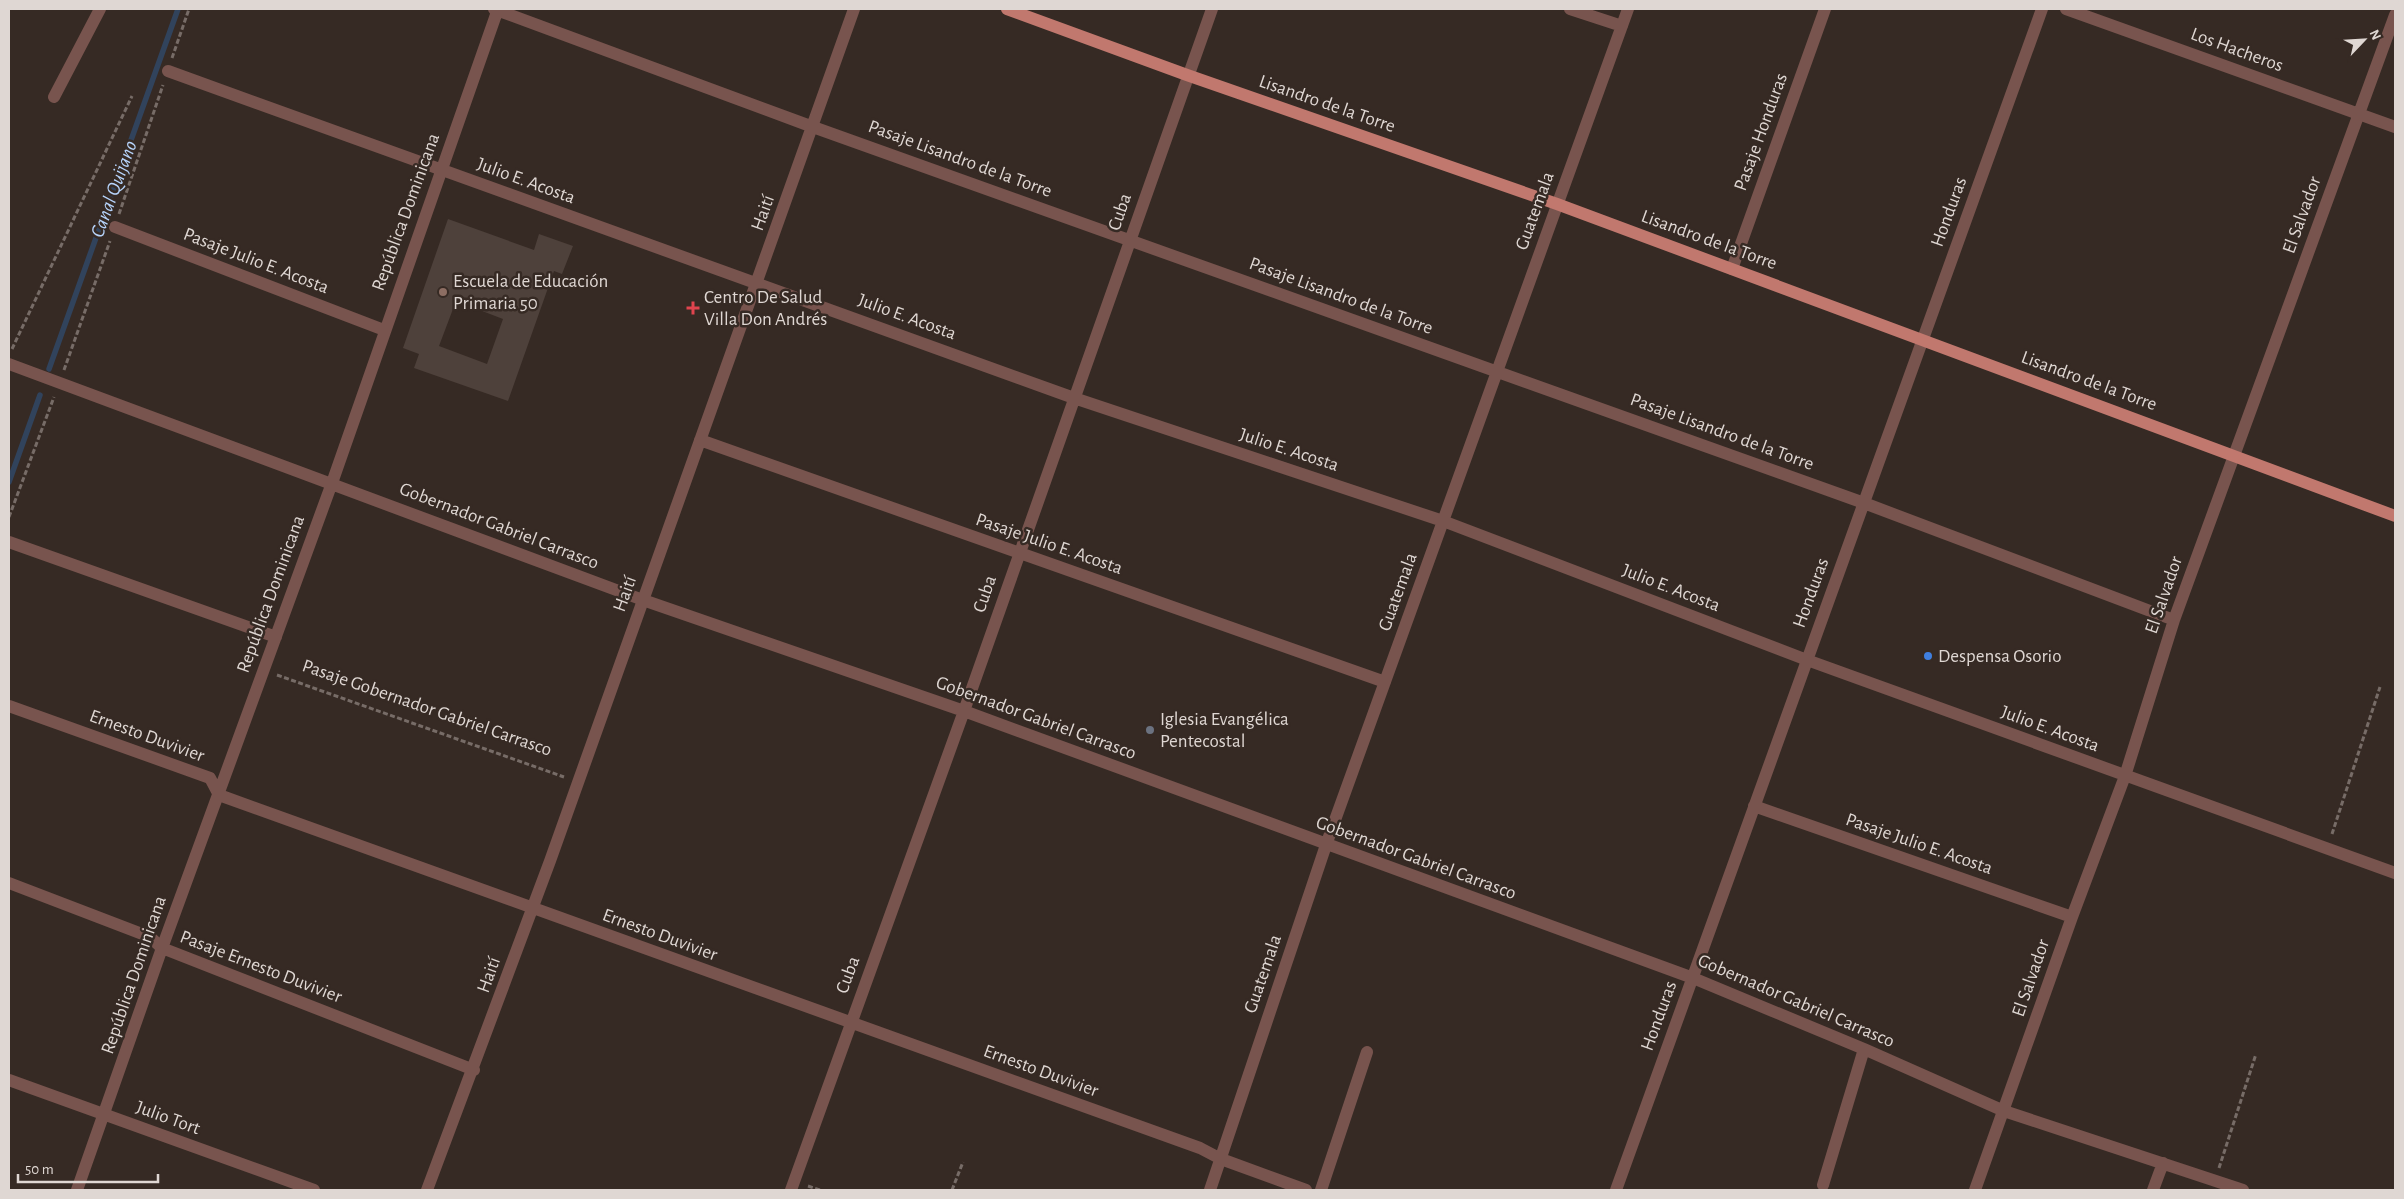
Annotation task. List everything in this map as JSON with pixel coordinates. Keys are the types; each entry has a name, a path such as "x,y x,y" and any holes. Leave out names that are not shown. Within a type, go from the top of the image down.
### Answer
{"main road":[{"name":"Lisandro de la Torre","path":"1007,9 1186,76 1557,204 2395,516"}],"street":[{"path":"54,97 100,9"},
{"name":"Pasaje Lisandro de la Torre","path":"496,9 813,127 1864,502 2174,620"},
{"name":"República Dominicana","path":"77,1190 105,1115 162,948 332,483 496,9"},
{"name":"Haití","path":"427,1190 474,1070 533,909 758,283 854,9"},
{"name":"Cuba","path":"791,1190 964,711 1186,76 1212,9"},
{"path":"1570,9 1622,26"},
{"name":"Guatemala","path":"1210,1190 1326,845 1628,9"},
{"name":"Pasaje Honduras","path":"1732,269 1825,9"},
{"name":"Honduras","path":"1616,1190 2042,9"},
{"name":"Los Hacheros","path":"2066,9 2395,127"},
{"name":"El Salvador","path":"1975,1190 2072,917 2125,776 2174,620 2395,15"},
{"name":"Julio E. Acosta","path":"168,71 1074,398 1443,521 1807,660 2395,874"},
{"name":"Pasaje Julio E. Acosta","path":"115,227 384,330"},
{"name":"Gobernador Gabriel Carrasco","path":"9,364 643,600 964,711 1692,978 1864,1049 2004,1111 2243,1190"},
{"name":"Pasaje Julio E. Acosta","path":"700,440 1385,682"},
{"path":"9,542 276,637"},
{"name":"Ernesto Duvivier","path":"9,706 210,778 219,795 1200,1148 1221,1159 1306,1190"},
{"name":"Pasaje Julio E. Acosta","path":"1754,806 2072,917"},
{"name":"Pasaje Ernesto Duvivier","path":"9,883 150,937 162,948 474,1070"},
{"path":"1823,1185 1864,1049"},
{"path":"1321,1190 1367,1052"},
{"name":"Julio Tort","path":"9,1080 314,1190"},
{"path":"2153,1190 2163,1163"}],"path":[{"path":"9,517 60,382 115,227 189,9"},
{"path":"9,356 132,96"},
{"name":"Pasaje Gobernador Gabriel Carrasco","path":"263,670 578,782"},
{"path":"2327,848 2380,687"},
{"path":"2215,1180 2256,1054"},
{"path":"952,1190 963,1162"}],"building":[{"path":"448,219 534,250 539,234 573,246 562,274 554,271 508,401 414,368 419,354 403,348","holes":["456,301 503,319 487,364 439,346"]}],"waterway":[{"name":"Canal Quijano","path":"49,369 178,9"},
{"name":"Canal Quijano","path":"9,482 40,395"}],"place":[{"name":"Escuela de Educación Primaria 50","path":"443,292"},
{"name":"Centro De Salud Villa Don Andrés","path":"693,308"},
{"name":"Despensa Osorio","path":"1928,656"},
{"name":"Iglesia Evangélica Pentecostal","path":"1150,730"}]}
